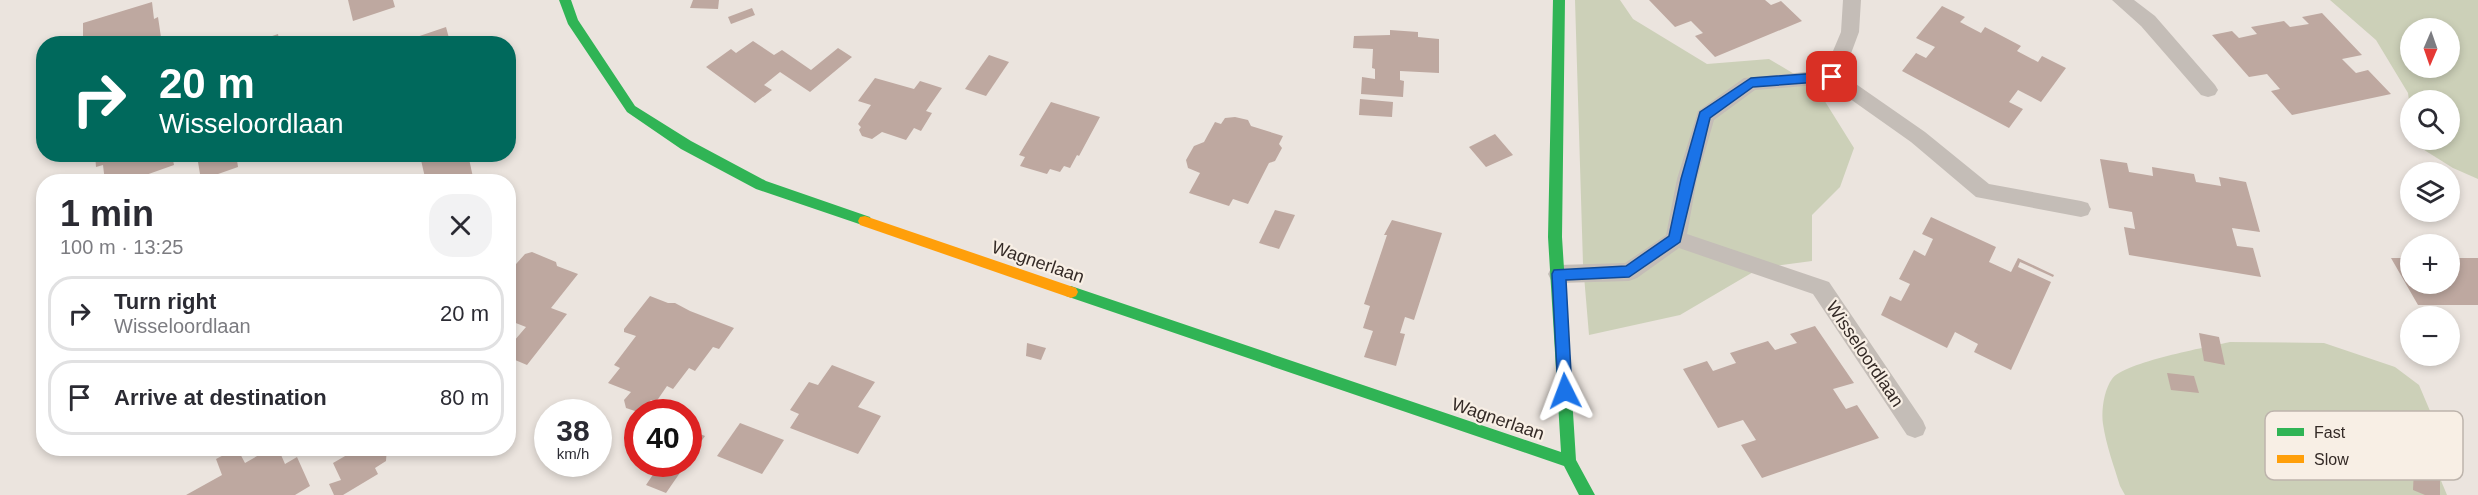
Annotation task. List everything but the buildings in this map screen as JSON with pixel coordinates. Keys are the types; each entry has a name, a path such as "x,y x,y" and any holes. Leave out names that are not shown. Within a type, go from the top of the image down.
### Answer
{"street":[{"name":"Wagnerlaan","path":"565,0 572,21 631,109 686,145 760,184 1569,461"},
{"path":"1559,0 1555,237 1569,461 1587,495"}],"lane":[{"path":"1832,77 1850,32 1852,0"},
{"path":"2121,0 2148,21 2208,90"},
{"path":"1559,274 1629,272 1676,238 1688,179 1705,116 1751,83 1832,77 1918,137 1983,191 2081,209"},
{"name":"Wisseloordlaan","path":"1676,238 1821,288 1915,428"}],"green space":[{"path":"1575,0 1620,0 1633,19 1707,64 1769,59 1816,87 1854,148 1840,187 1812,215 1812,261 1760,268 1680,315 1589,335 1583,264"},
{"path":"2330,0 2478,0 2478,179 2460,171 2460,162 2443,162 2424,150 2460,150 2460,90 2406,90 2376,40"},
{"path":"2230,342 2324,343 2395,367 2419,385 2430,411 2265,411 2265,480 2441,480 2447,495 2125,495 2120,486 2103,424 2102,413 2107,389 2112,379 2132,367 2186,351"}],"traffic: fast":[{"path":"565,0 572,21 631,109 686,145 761,185 865,221"},
{"path":"1559,0 1555,237 1569,461 1587,495"},
{"path":"1071,292 1569,461"}],"traffic: slow":[{"path":"865,221 1071,292"}],"route":[{"path":"1565,391 1559,274 1629,272 1676,238 1688,179 1705,116 1751,83 1832,77"}]}
